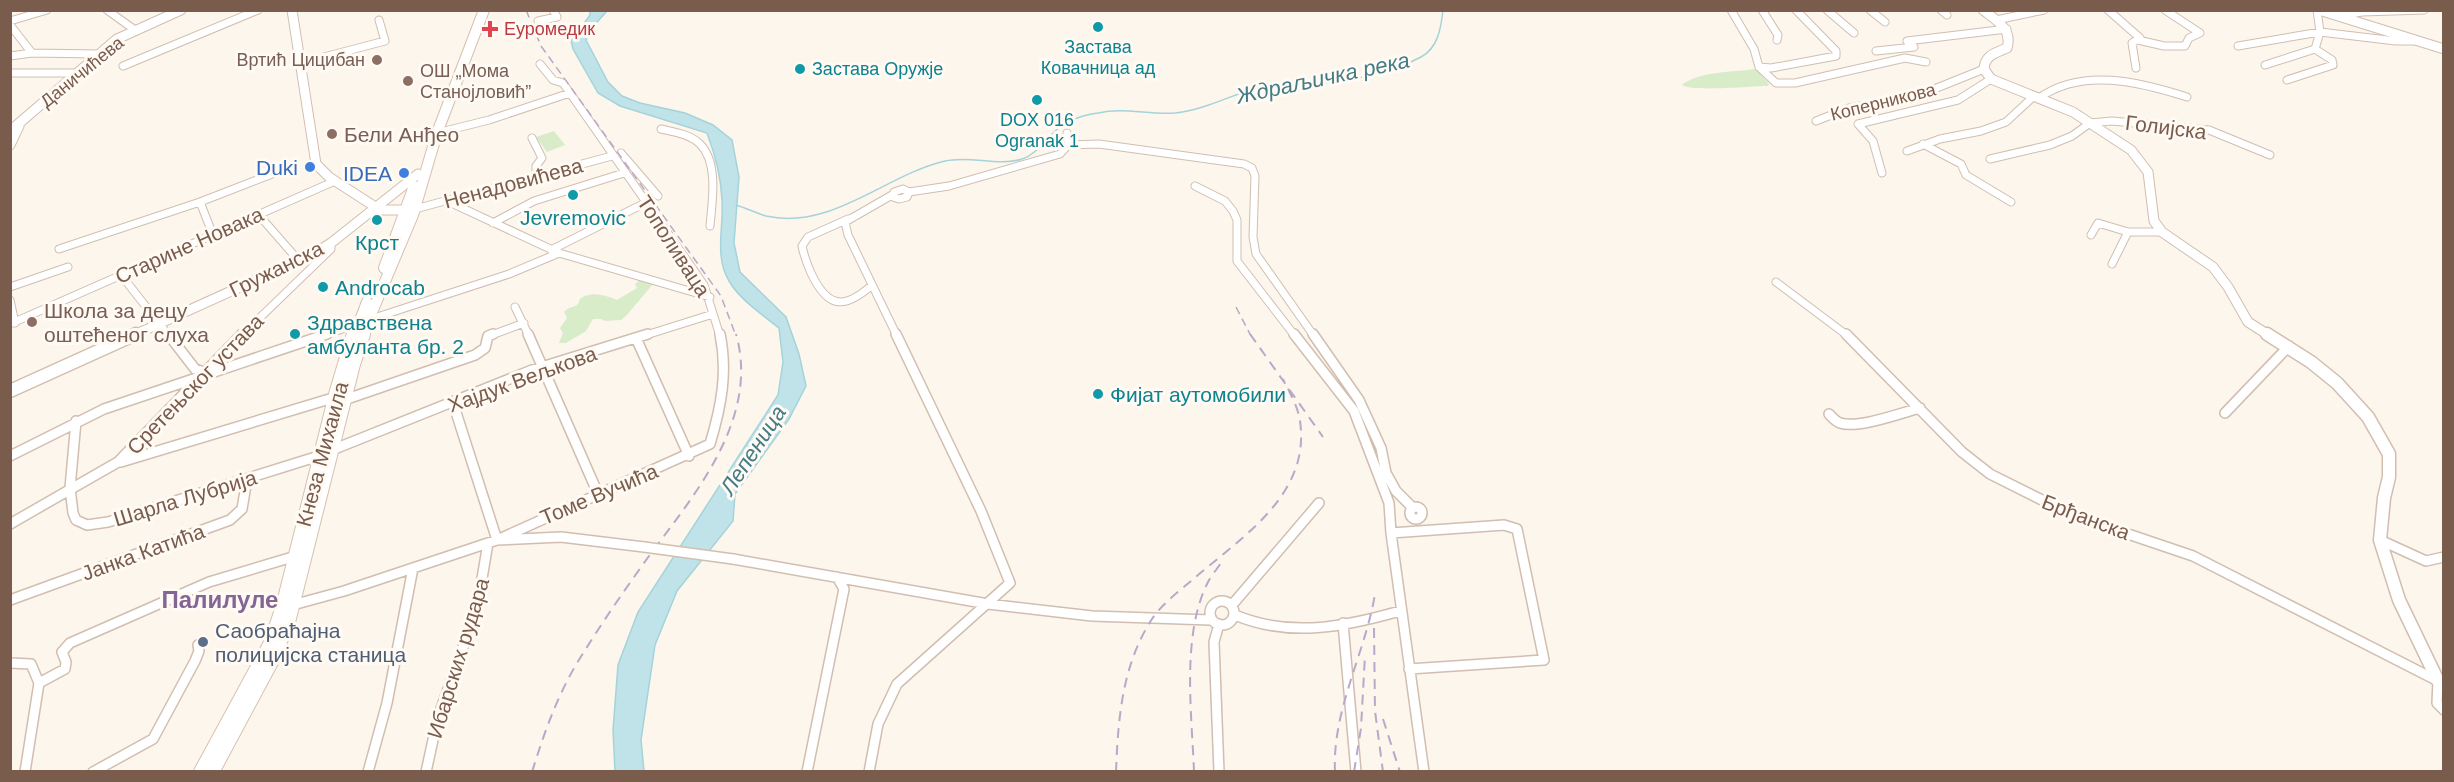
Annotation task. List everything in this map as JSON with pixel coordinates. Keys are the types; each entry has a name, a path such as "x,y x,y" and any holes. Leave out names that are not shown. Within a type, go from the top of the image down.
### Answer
{"main road":[{"name":"Кнеза Михаила","path":"201,771 270,645 288,606 340,398 362,322 383,268 411,207 484,10"},
{"name":"Кнеза Михаила","path":"411,207 418,174 431,141 437,133"},
{"name":"Кнеза Михаила","path":"212,771 282,639 296,556 327,453"}],"street":[{"path":"32,53 10,23 47,10"},
{"path":"107,10 135,30"},
{"name":"Даничићева","path":"10,145 12,134 20,124 117,39 181,10"},
{"path":"123,66 258,10"},
{"path":"292,10 314,158 323,173 382,211 411,207"},
{"path":"538,21 557,17 553,10"},
{"path":"1731,10 1754,49 1759,67 1770,80 1784,85 1905,58 1926,62"},
{"path":"1762,10 1778,35 1777,40"},
{"path":"1759,67 1771,68 1836,56 1836,51 1796,10"},
{"path":"1827,10 1854,33"},
{"path":"1870,10 1885,22"},
{"path":"1983,10 2007,29 2010,43 2007,48 1986,57 1984,69 1991,79 2093,123 2131,150 2145,165 2152,190 2154,221 2162,232 2212,267 2228,287 2248,322 2289,346 2337,383 2358,405 2383,441 2389,454 2389,477 2384,498 2380,540 2399,600 2440,682 2437,703 2444,710"},
{"path":"1996,20 2044,10"},
{"path":"2108,10 2140,38 2138,40"},
{"path":"2136,68 2132,44 2138,40 2164,46 2185,46 2189,38 2199,32 2165,10"},
{"path":"2315,49 2320,32 2318,10 2444,49"},
{"path":"2339,16 2362,12 2424,10"},
{"path":"301,63 385,41 379,20"},
{"path":"1876,51 1914,47 1907,41 2007,29"},
{"path":"2238,46 2320,32 2339,32 2396,41 2421,41"},
{"path":"2265,65 2315,49"},
{"path":"2287,80 2333,65 2332,60 2315,49"},
{"path":"10,56 32,53 99,54"},
{"name":"Тополиваца","path":"540,64 553,80 562,82 624,173 647,202 710,297 713,314 723,342 726,375 722,402 711,441 703,450"},
{"name":"Коперникова","path":"1816,121 1849,108 1924,94 1984,69"},
{"path":"10,73 77,73"},
{"path":"1882,173 1873,141 1858,124 1958,100 1991,79"},
{"path":"1907,151 1923,144 1981,131 2006,122 2036,97 2061,85 2091,80 2144,85 2187,98"},
{"path":"437,133 489,120 570,93"},
{"name":"Голијска","path":"2093,123 2129,121 2205,129 2270,155"},
{"path":"1990,159 2050,145 2093,123"},
{"path":"661,129 690,138 704,150 713,201 710,226"},
{"path":"1067,134 1068,145"},
{"path":"532,138 542,159 536,166 536,176"},
{"path":"872,285 859,297 844,301 828,299 822,294 803,254 802,246 808,237 892,195 894,198 902,199 907,197 909,192 949,186 1060,154 1068,145 1099,144 1244,164 1252,168 1256,176 1253,237 1256,254 1359,400 1380,448 1386,473 1396,491 1413,508"},
{"path":"1923,144 1961,164 1966,175 2011,202"},
{"name":"Тополиваца","path":"621,153 658,196"},
{"name":"Ненадовићева","path":"411,207 447,201 612,156"},
{"path":"59,249 200,202 285,169"},
{"path":"493,223 534,201 624,173"},
{"name":"Гружанска","path":"10,391 299,261 331,243 418,174"},
{"name":"Старине Новака","path":"13,323 284,202 335,182"},
{"path":"1195,186 1225,201 1233,211 1237,220 1237,261 1354,411 1389,503 1400,611 1424,771"},
{"path":"447,201 555,251 710,297"},
{"path":"200,202 213,235"},
{"path":"10,456 104,409 206,373 509,274 647,202"},
{"path":"258,214 299,261"},
{"path":"848,219 845,222 848,235 981,512 1010,583 897,684 878,724 869,771"},
{"path":"2091,235 2098,223 2128,232 2162,232"},
{"path":"2112,264 2128,232"},
{"name":"Сретењског устава","path":"10,524 118,462 266,310 331,249 331,243"},
{"path":"10,287 68,267"},
{"path":"122,276 195,369 206,373"},
{"name":"Брђанска","path":"1776,282 1848,336 1974,463 2004,483 2086,520 2193,556 2440,682"},
{"path":"10,300 13,323"},
{"path":"515,307 544,366 599,496"},
{"name":"Хајдук Вељкова","path":"327,453 544,366 713,314"},
{"path":"118,462 340,398 478,354 487,345 488,336 524,323"},
{"path":"636,338 689,456"},
{"path":"2225,413 2289,346"},
{"path":"453,403 492,542"},
{"path":"1828,414 1840,423 1850,424 1892,417 1920,408"},
{"path":"70,491 76,421"},
{"name":"Томе Вучића","path":"288,606 336,594 519,534 703,450"},
{"name":"Шарла Лубрија","path":"70,491 76,519 86,524 98,524 327,453"},
{"name":"Јанка Катића","path":"10,600 230,520 242,509 247,479"},
{"path":"1232,605 1319,503"},
{"path":"1391,533 1504,525 1517,529 1544,660 1409,669"},
{"name":"Томе Вучића","path":"519,534 561,537 733,559 988,604 1092,616 1215,622"},
{"path":"2380,540 2426,561 2444,557"},
{"name":"Ибарских рудара","path":"426,771 441,707 477,608 492,542"},
{"path":"39,683 65,669 66,662 62,652 70,642 137,611 212,581 257,565 296,556"},
{"path":"368,771 387,703 413,568"},
{"path":"807,771 844,590 837,577"},
{"path":"1219,771 1215,622 1208,613 1213,604 1225,601 1232,605 1235,615 1255,624 1278,628 1312,628 1364,622 1400,611"},
{"path":"1215,622 1227,623 1235,615"},
{"path":"1343,623 1356,771"},
{"path":"93,771 153,739 195,661 199,651 198,645"},
{"path":"10,663 31,664 39,683 25,771"}],"green space":[{"path":"1756,69 1769,84 1768,86 1698,88 1682,85 1689,80 1707,75"},
{"path":"554,131 565,145 547,152 536,137"},
{"path":"641,279 653,284 621,320 593,319 586,331 566,343 559,343 563,333 560,328 567,318 564,312 577,305 581,298 596,294 617,300 637,288 635,284"}],"water":[{"name":"Лепеница","path":"590,11 607,11 590,30 586,40 608,82 622,96 640,103 685,113 713,125 732,140 739,177 734,243 740,272 786,317 799,354 806,386 789,419 735,494 733,521 677,591 655,645 641,740 644,771 615,771 613,730 618,665 638,612 778,395 783,362 779,328 739,295 724,271 721,252 720,183 707,133 620,106 598,93 573,49 571,41 590,15"}],"waterway":[{"name":"Ждраљичка река","path":"736,205 766,216 790,219 813,216 835,209 923,168 945,161 964,159 1003,162 1028,157 1064,124 1088,115 1107,111 1175,113 1197,109 1261,87 1311,84 1368,76 1409,63 1427,53 1438,37 1443,10"}],"railway":[{"path":"526,10 541,46 721,296 736,336"},
{"path":"1236,307 1251,336"},
{"path":"532,772 553,711 574,669 623,592 703,481 719,453 731,425 739,395 741,365 736,334"},
{"path":"1250,334 1285,383"},
{"path":"1283,379 1285,383"},
{"path":"1116,772 1120,712 1128,674 1134,655 1152,619 1160,608 1268,513 1283,493 1294,472 1300,448 1300,421 1285,383"},
{"path":"1285,383 1323,437"},
{"path":"1194,772 1190,701 1194,626 1208,582 1221,563"},
{"path":"1335,772 1335,749 1339,726 1375,594"},
{"path":"1374,628 1375,711 1383,772"},
{"path":"1354,772 1361,728 1365,655"},
{"path":"1383,719 1400,772"}],"place":[{"name":"Застава Ковачница ад","path":"1098,27"},
{"name":"Еуромедик","path":"490,29"},
{"name":"Вртић Цицибан","path":"377,60"},
{"name":"Застава Оружје","path":"800,69"},
{"name":"ОШ „Мома Станојловић”","path":"408,81"},
{"name":"DOX 016 Ogranak 1","path":"1037,100"},
{"name":"Бели Анђео","path":"332,134"},
{"name":"Duki","path":"310,167"},
{"name":"IDEA","path":"404,173"},
{"name":"Jevremovic","path":"573,195"},
{"name":"Крст","path":"377,220"},
{"name":"Androcab","path":"323,287"},
{"name":"Школа за децу оштећеног слуха","path":"32,322"},
{"name":"Здравствена амбуланта бр. 2","path":"295,334"},
{"name":"Фијат аутомобили","path":"1098,394"},
{"name":"Саобраћајна полицијска станица","path":"203,642"}],"district":[{"name":"Палилуле","path":"220,599"}]}
